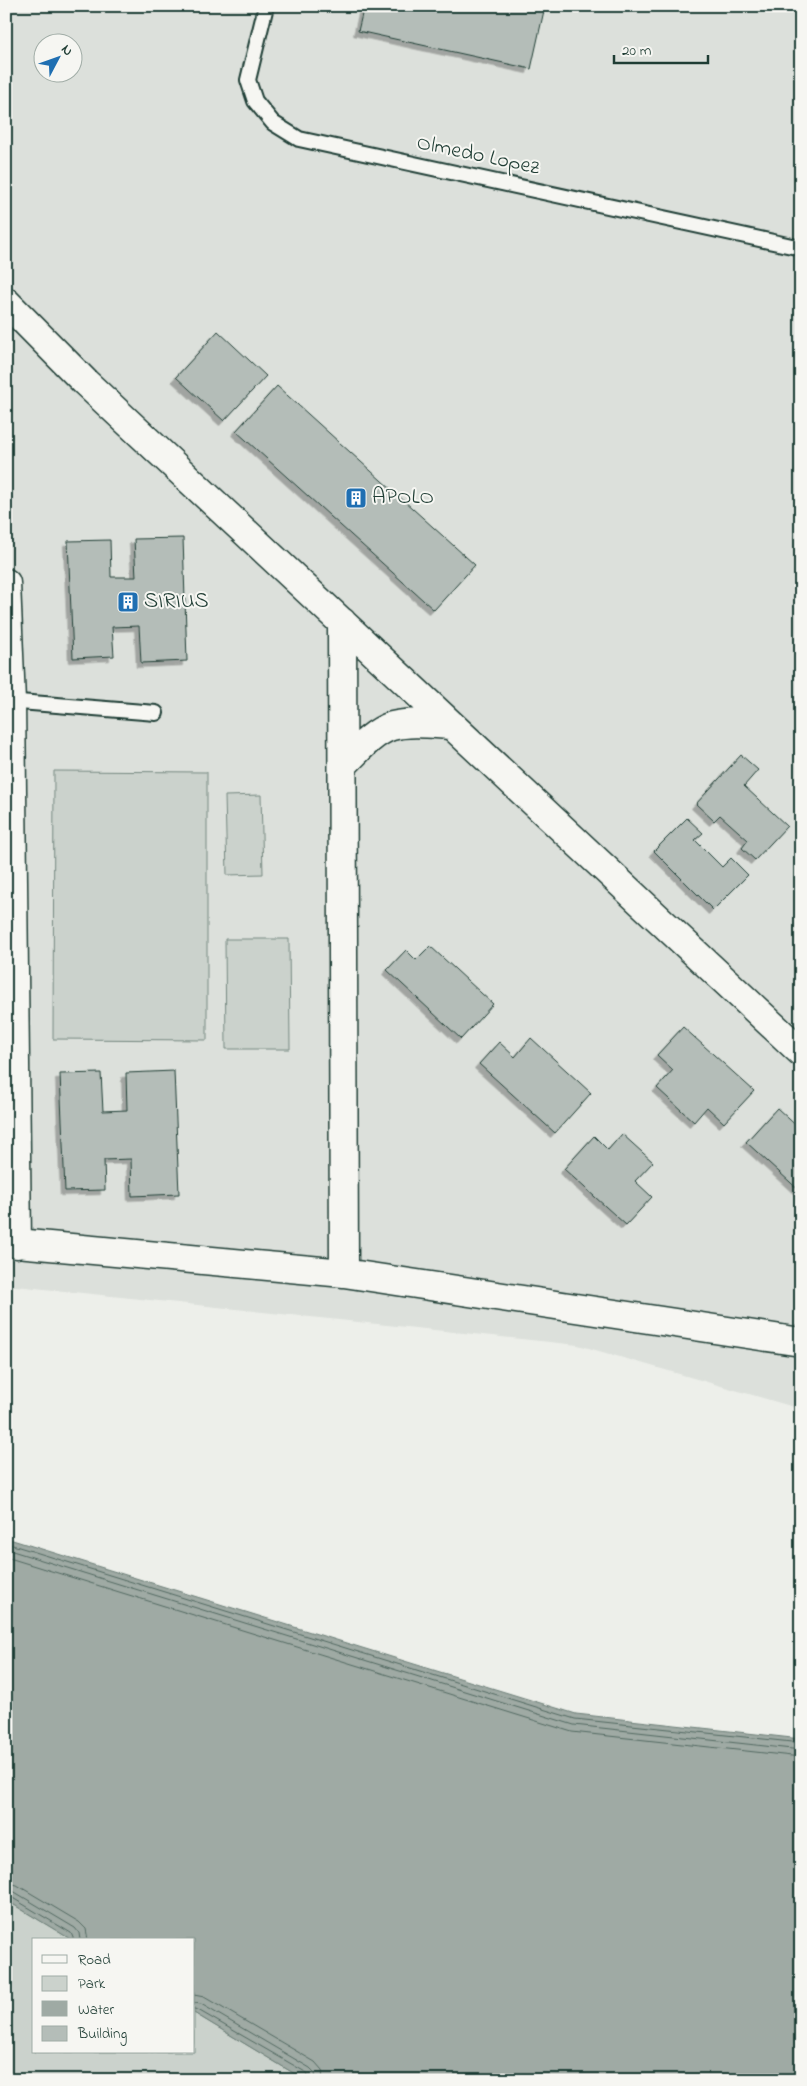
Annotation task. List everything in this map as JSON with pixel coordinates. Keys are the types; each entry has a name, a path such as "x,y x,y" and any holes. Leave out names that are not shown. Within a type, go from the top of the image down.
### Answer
{"street":[{"path":"6,302 85,382 801,1052"},
{"path":"6,583 9,701 12,1243 344,1273 801,1342"},
{"path":"342,622 344,1273"},
{"path":"343,765 369,740 390,727 406,724 451,724"}],"lane":[{"name":"Olmedo Lopez","path":"266,6 248,80 256,101 272,123 299,139 801,248"},
{"path":"9,701 156,713"}],"shaded area":[{"path":"6,6 801,6 801,1409 578,1345 6,1285"}],"green space":[{"path":"54,771 207,772 207,1040 53,1039"},
{"path":"261,795 263,874 227,875 225,796"},
{"path":"225,939 289,939 290,1049 226,1049"},
{"path":"6,1900 69,1938 32,1938 32,2054 195,2054 195,2014 295,2074 310,2080 6,2080"}],"water":[{"path":"6,1538 576,1714 801,1739 801,2080 310,2080 295,2074 195,2014 195,1938 69,1938 6,1900"}],"building":[{"path":"364,6 545,6 531,69 358,31"},
{"path":"218,331 266,376 224,421 176,377"},
{"name":"APOLO","path":"277,386 475,565 434,610 236,431"},
{"name":"SIRIUS","path":"183,538 187,661 141,663 139,626 112,627 114,656 73,658 68,541 110,540 111,577 136,577 134,539"},
{"path":"741,755 758,770 744,786 787,826 755,860 742,848 748,840 720,815 714,821 696,804"},
{"path":"687,818 703,833 695,840 722,867 731,858 748,875 713,910 654,851"},
{"path":"430,946 493,1004 461,1039 387,970 406,950 416,960"},
{"path":"683,1027 754,1091 724,1123 707,1107 694,1122 657,1088 673,1070 657,1055"},
{"path":"531,1038 591,1093 555,1133 479,1064 499,1042 515,1057"},
{"path":"174,1071 179,1194 132,1196 131,1159 104,1160 105,1190 65,1191 60,1074 101,1073 103,1111 127,1110 126,1073"},
{"path":"777,1108 801,1130 801,1192 746,1142"},
{"path":"622,1134 653,1162 635,1181 652,1197 626,1225 564,1169 594,1136 608,1150"}],"place":[{"name":"APOLO","path":"356,498"},
{"name":"SIRIUS","path":"128,602"}]}
